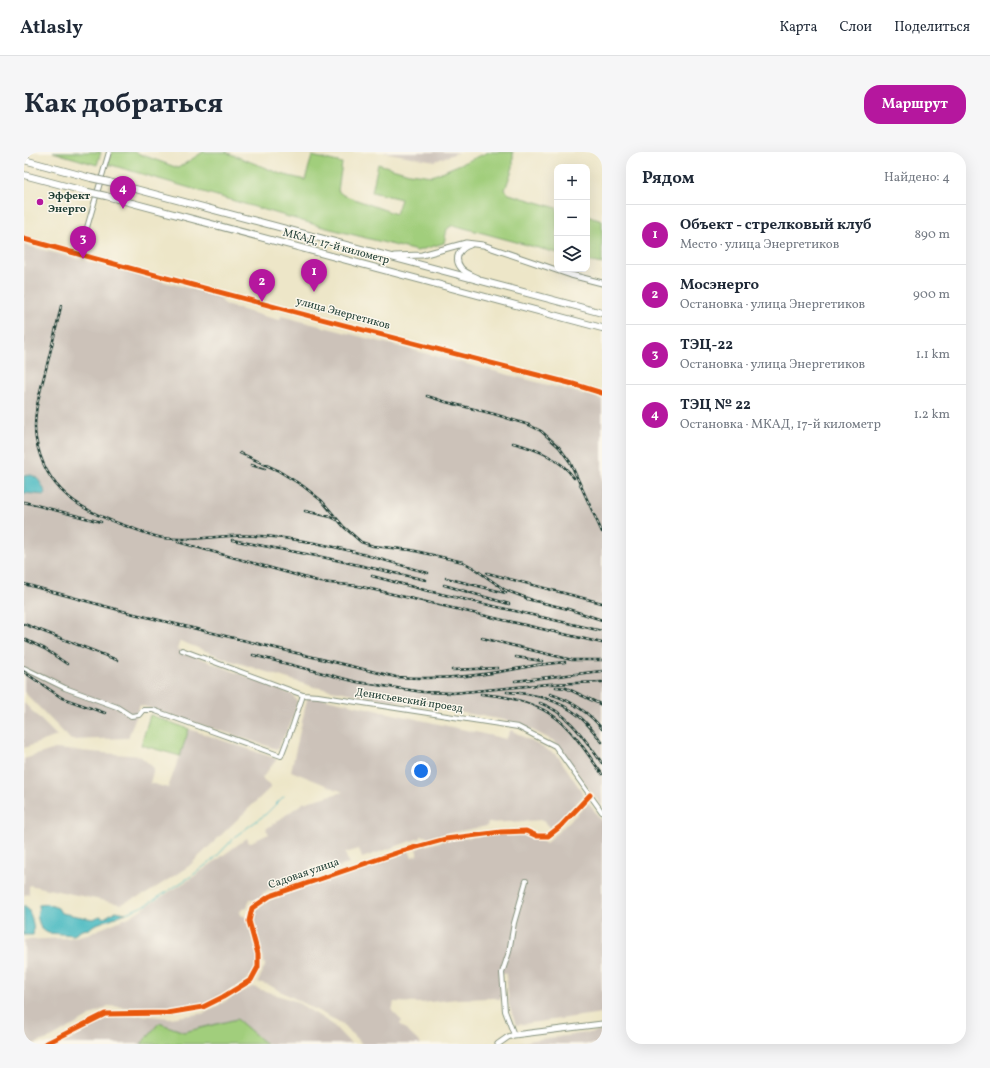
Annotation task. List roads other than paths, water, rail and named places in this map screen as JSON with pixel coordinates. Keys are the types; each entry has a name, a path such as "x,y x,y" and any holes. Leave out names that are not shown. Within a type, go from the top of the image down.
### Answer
{"highway":[{"name":"МКАД, 17-й километр","path":"24,160 602,313"},
{"name":"МКАД, 17-й километр","path":"24,175 602,328"}],"main road":[{"path":"381,255 422,255 466,243 484,245 571,275 602,283"},
{"path":"476,244 469,245 461,249 459,252 458,261 459,265 464,271 484,282"},
{"path":"498,1044 514,1035 602,1024"}],"street":[{"path":"80,255 109,152"},
{"name":"улица Энергетиков","path":"24,239 573,384 602,393"},
{"name":"Денисьевский проезд","path":"182,650 302,695 318,696 518,727 554,746 602,812"},
{"path":"24,668 65,688 117,707 131,716 139,715 143,710 153,710 281,756 293,725 302,695"},
{"name":"Садовая улица","path":"45,1044 105,1014 167,1013 203,1007 251,980 258,966 258,954 249,921 252,908 270,896 402,851 446,838 526,831 538,836 548,836 561,826 590,795"},
{"path":"514,1035 504,1011 502,973 509,952 514,923 526,881"}],"water":[{"path":"31,475 40,482 46,493 45,495 24,493 24,476"},
{"path":"47,904 58,908 61,913 93,919 100,916 104,918 116,911 126,913 94,925 89,929 82,930 74,935 48,933 41,929 37,916 39,905"},
{"path":"24,905 29,910 32,919 33,935 24,935"}],"waterway":[{"path":"126,913 148,904 193,875 216,857 237,835 266,814 284,796"}],"railway":[{"path":"61,306 36,411 35,430 41,457 48,472 57,485 80,505 110,520 163,538 188,539 230,536 268,536 342,549 428,573"},
{"path":"427,396 494,414 529,425 541,431 559,447 570,462 602,532"},
{"path":"513,443 547,455 562,465 574,478"},
{"path":"240,453 277,470 303,486 322,501 344,527 361,542 373,546 411,550 463,562 505,590 532,600"},
{"path":"251,465 265,469"},
{"path":"24,502 101,522"},
{"path":"305,511 331,517 337,520"},
{"path":"232,540 322,557 426,580"},
{"path":"178,542 321,582 358,586 602,643"},
{"path":"487,573 602,603"},
{"path":"372,576 428,591 602,631"},
{"path":"446,578 506,593"},
{"path":"24,584 130,613 396,677 434,678 470,676 542,664"},
{"path":"444,585 509,604"},
{"path":"527,599 568,609 602,620"},
{"path":"24,624 117,660"},
{"path":"482,638 572,660 602,660"},
{"path":"24,639 45,649 67,664"},
{"path":"253,655 357,682 423,692 453,693 549,684 602,682"},
{"path":"516,657 542,661"},
{"path":"537,665 565,662"},
{"path":"452,670 498,668"},
{"path":"515,681 602,671"},
{"path":"24,672 62,698 105,713"},
{"path":"556,687 566,688 602,705"},
{"path":"507,692 545,698 571,710 582,719 602,742"},
{"path":"481,694 500,696 520,701 538,707 555,717 575,736 602,774"},
{"path":"550,694 565,700 586,712 602,729"},
{"path":"540,703 560,713 568,720 576,728 602,763"}],"place":[{"name":"Эффект Энерго","path":"40,202"},
{"name":"ТЭЦ № 22","path":"123,209"},
{"name":"ТЭЦ-22","path":"83,259"},
{"name":"Объект - стрелковый клуб","path":"314,292"},
{"name":"Мосэнерго","path":"262,302"}]}
